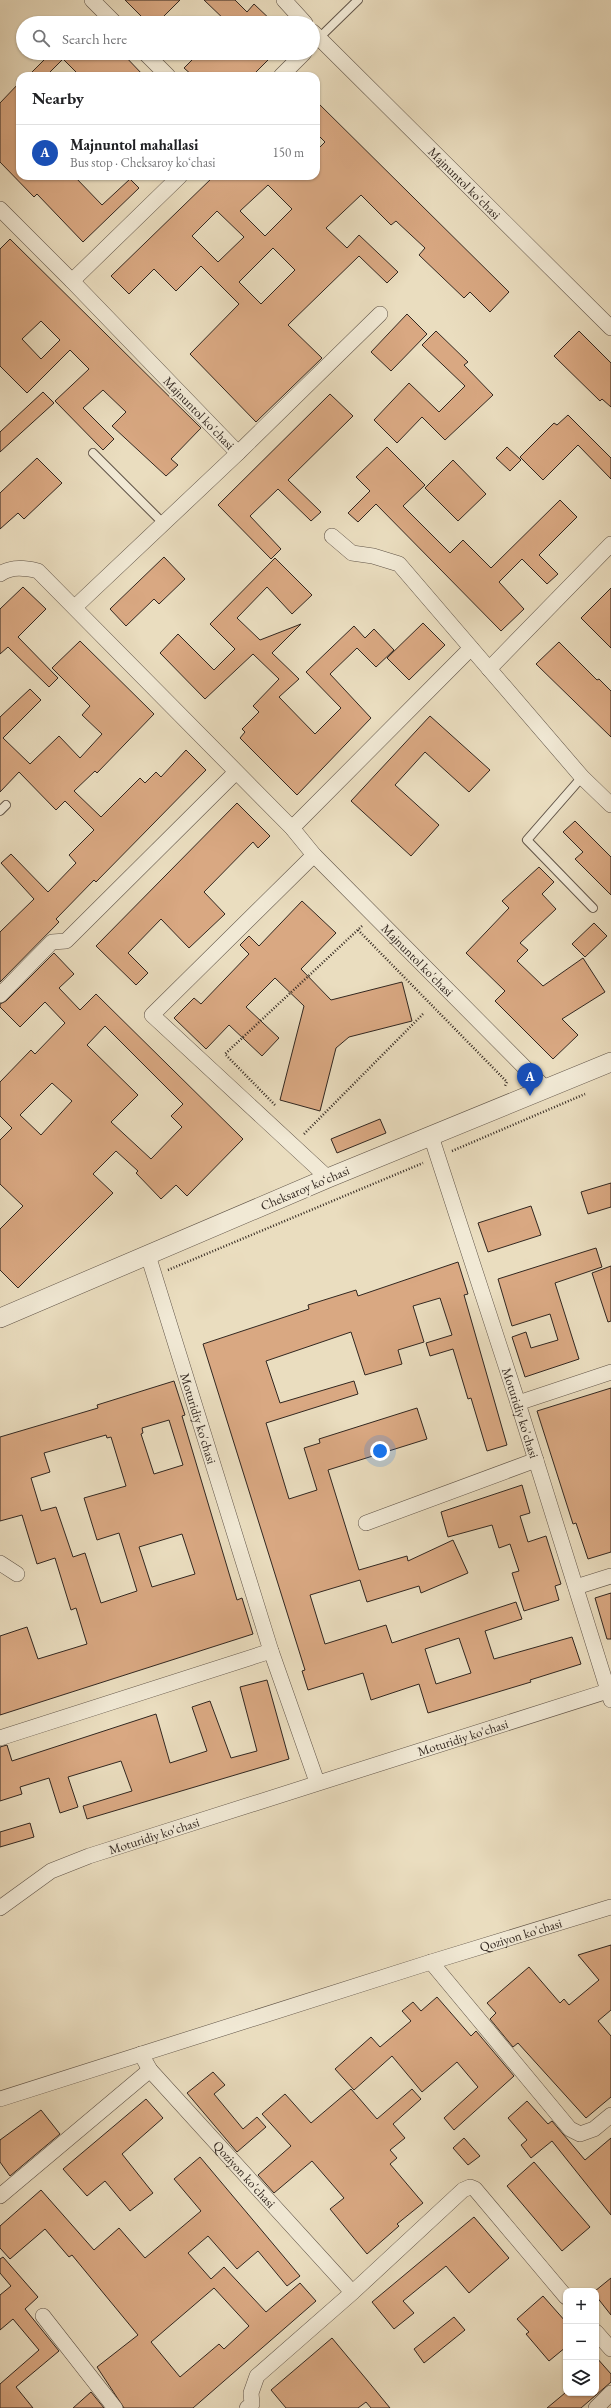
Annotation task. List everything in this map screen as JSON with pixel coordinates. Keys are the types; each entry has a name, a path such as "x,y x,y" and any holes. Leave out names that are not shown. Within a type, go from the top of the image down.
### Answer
{"street":[{"path":"92,0 108,16"},
{"path":"284,0 299,16"},
{"name":"Majnuntol ko'chasi","path":"320,43 611,328"},
{"path":"152,60 164,72"},
{"path":"285,72 297,60"},
{"path":"72,281 176,180"},
{"name":"Majnuntol ko'chasi","path":"0,209 72,281 238,453 76,607"},
{"path":"238,453 380,314"},
{"path":"332,536 352,553 373,556 399,564 582,776 611,804"},
{"path":"489,669 611,544"},
{"name":"Majnuntol ko'chasi","path":"0,574 4,571 23,567 38,571 76,607 292,828 314,855 546,1089"},
{"path":"292,828 471,648"},
{"path":"0,995 52,942 66,940 236,772"},
{"path":"314,855 152,1015 328,1178"},
{"name":"Cheksaroy koʻchasi","path":"2,1314 148,1255 328,1178 611,1062"},
{"name":"Moturidiy ko'chasi","path":"0,1908 51,1871 89,1856 317,1782 610,1694 432,1136"},
{"name":"Moturidiy ko'chasi","path":"148,1255 271,1651 317,1782"},
{"path":"518,1403 611,1372"},
{"path":"366,1523 536,1460"},
{"path":"0,1563 17,1574"},
{"path":"576,1587 611,1576"},
{"path":"0,1738 271,1651"},
{"name":"Qoziyon ko'chasi","path":"0,2099 431,1962 611,1907"},
{"path":"431,1962 570,2129 580,2134 594,2129 611,2115"},
{"name":"Qoziyon ko'chasi","path":"141,2054 150,2070 352,2292"},
{"path":"0,2196 150,2070"},
{"path":"251,2407 251,2393 257,2376 352,2292 463,2190 470,2187 475,2189 563,2293"},
{"path":"43,2316 115,2408"},
{"path":"599,2335 611,2349"},
{"path":"596,2408 611,2393"}],"lane":[{"path":"320,34 358,0"},
{"path":"93,453 163,523"},
{"path":"582,776 527,840 593,908"}],"path":[{"path":"278,1107 225,1054 374,915"},
{"path":"358,930 507,1082 503,1092"},
{"path":"304,1134 423,1014"},
{"path":"154,1275 591,1092"},
{"path":"299,1129 309,1139"}],"building":[{"path":"125,0 180,0 164,16 141,16"},
{"path":"204,0 235,0 247,12 254,4 267,16 221,16"},
{"path":"44,60 62,60 50,72 32,72"},
{"path":"64,60 129,60 140,72 76,72"},
{"path":"192,60 268,60 256,72 188,72 184,68"},
{"path":"16,86 16,178 0,162 0,103"},
{"path":"320,105 509,292 490,312 470,292 464,298 419,255 425,248 396,221 391,225 361,195 326,228 347,248 359,235 398,272 387,283 359,256 288,325 322,358 256,422 190,354 239,304 201,266 176,291 154,269 129,294 111,276 210,180 320,180 320,147 325,142 320,137","holes":["268,185 292,209 265,236 240,211","217,211 244,237 218,262 192,236","273,248 295,270 261,304 239,282"]},
{"path":"17,180 78,180 102,205 129,180 131,180 139,188 83,242 37,194 34,197"},
{"path":"10,239 201,428 171,459 178,465 166,476 112,426 126,412 103,390 83,408 114,439 103,450 55,401 89,369 70,350 27,393 0,366 0,249","holes":["41,321 60,340 41,359 22,339"]},
{"path":"407,314 427,334 391,371 371,352"},
{"path":"436,331 468,362 464,365 493,395 445,440 422,417 397,443 374,420 409,383 439,412 465,386 422,345"},
{"path":"579,331 611,363 611,407 602,399 600,401 554,356"},
{"path":"43,392 54,403 0,452 0,432"},
{"path":"330,394 353,416 288,480 321,512 311,521 278,489 250,516 281,549 271,559 218,505"},
{"path":"568,415 611,458 611,479 578,445 543,480 520,457 554,423 557,425"},
{"path":"387,447 425,485 403,506 450,553 463,540 491,568 560,500 577,517 539,555 558,574 547,584 522,559 499,582 524,609 501,631 376,504 358,522 348,513 370,491 356,477"},
{"path":"507,447 521,460 510,471 496,458"},
{"path":"37,458 62,483 24,519 18,513 0,529 0,493"},
{"path":"453,460 486,494 458,521 425,488"},
{"path":"164,557 185,579 159,604 154,599 126,626 110,609"},
{"path":"275,558 312,595 292,614 267,587 237,618 260,640 301,624 272,653 299,679 279,697 315,734 341,708 306,672 354,626 365,638 374,629 394,650 376,667 357,648 330,674 371,718 297,795 240,738 245,732 242,729 259,712 253,706 279,679 253,654 205,699 160,653 178,634 214,670 235,649 210,624"},
{"path":"23,587 46,609 18,637 58,678 49,687 8,647 0,654 0,609"},
{"path":"611,588 611,648 581,618"},
{"path":"423,623 445,645 409,680 387,658"},
{"path":"80,641 154,714 97,773 95,771 74,791 101,817 140,778 145,783 156,772 161,777 186,750 206,770 96,882 94,880 56,919 59,922 0,982 0,932 34,899 1,863 11,854 48,892 76,863 69,855 94,830 65,801 56,810 19,772 0,792 0,717 30,689 41,700 3,738 30,764 59,736 80,758 102,734 82,715 90,706 52,668"},
{"path":"559,642 597,680 599,679 611,691 611,737 536,664"},
{"path":"430,716 490,770 469,792 425,752 395,785 439,825 411,856 351,801"},
{"path":"237,803 270,836 258,848 253,842 204,892 225,914 189,948 161,919 128,953 148,973 136,985 96,946"},
{"path":"575,821 611,857 611,895 575,859 583,852 563,832"},
{"path":"539,867 554,882 542,894 556,909 520,943 528,950 517,961 543,986 583,958 605,992 562,1019 578,1035 553,1059 495,1001 505,991 466,953 509,908 502,901"},
{"path":"302,901 336,933 301,969 331,1000 402,982 412,1021 349,1037 336,1048 320,1111 280,1100 304,1006 275,978 246,1007 279,1038 262,1056 229,1025 206,1049 174,1018 194,998 201,1004 249,954 240,945 249,936 259,946"},
{"path":"594,923 607,936 585,957 572,944"},
{"path":"54,953 74,974 59,988 80,1010 96,994 243,1139 187,1196 176,1185 161,1199 136,1173 138,1171 116,1151 93,1174 113,1193 18,1288 0,1270 0,1229 23,1206 0,1184 0,1140 12,1128 0,1116 0,1082 31,1050 35,1054 65,1023 45,1002 20,1027 0,1007 0,1004 6,1001","holes":["105,1026 183,1104 171,1116 182,1127 151,1159 111,1122 138,1095 87,1045","52,1083 72,1101 41,1135 20,1115"]},
{"path":"380,1119 386,1133 337,1153 331,1139"},
{"path":"611,1183 611,1207 588,1214 581,1192"},
{"path":"531,1206 541,1235 488,1252 478,1223"},
{"path":"596,1248 602,1267 555,1283 579,1359 525,1377 512,1337 526,1332 531,1348 558,1340 550,1314 512,1326 498,1279"},
{"path":"458,1262 468,1294 464,1295 507,1445 487,1451 471,1398 468,1399 453,1349 430,1356 426,1343 452,1335 440,1298 413,1306 424,1342 398,1350 402,1364 365,1375 351,1332 266,1361 280,1403 354,1381 358,1394 266,1423 289,1499 317,1490 304,1448 320,1443 319,1439 417,1408 427,1439 328,1470 359,1570 407,1556 408,1561 453,1540 468,1573 421,1593 419,1586 367,1602 360,1580 310,1595 325,1644 386,1625 392,1643 516,1602 522,1619 485,1631 494,1659 572,1637 581,1664 530,1680 531,1682 428,1713 419,1684 371,1700 363,1673 308,1690 302,1671 305,1670 203,1344 309,1309 308,1305 356,1290 358,1296","holes":["459,1638 471,1673 436,1684 425,1649"]},
{"path":"611,1266 611,1321 608,1322 592,1273"},
{"path":"174,1381 185,1415 182,1416 237,1600 242,1598 253,1634 0,1715 0,1636 27,1627 38,1659 87,1644 76,1608 71,1610 55,1558 37,1564 22,1515 0,1521 0,1437 98,1408 97,1405","holes":["169,1420 183,1465 154,1474 141,1434 143,1433 142,1428","106,1435 107,1438 111,1437 126,1486 84,1498 97,1540 119,1533 137,1591 101,1603 85,1553 73,1557 56,1507 41,1511 31,1478 50,1472 44,1453","182,1534 195,1574 152,1587 139,1547"]},
{"path":"611,1388 611,1552 588,1559 576,1523 573,1524 537,1411"},
{"path":"522,1485 530,1513 520,1516 528,1542 546,1536 561,1584 555,1586 559,1600 524,1611 512,1573 519,1571 510,1544 499,1548 492,1525 448,1537 441,1512"},
{"path":"611,1593 611,1639 607,1639 595,1598"},
{"path":"267,1680 289,1759 87,1819 83,1806 132,1791 121,1761 68,1777 78,1807 60,1813 49,1778 20,1787 22,1794 0,1801 0,1747 7,1745 12,1761 156,1714 170,1763 207,1751 192,1707 210,1701 231,1758 257,1751 240,1687"},
{"path":"30,1823 34,1837 0,1847 0,1832"},
{"path":"611,1945 611,2010 598,2021 611,2036 611,2097 586,2118 518,2043 513,2047 490,2019 496,2013 487,2003 529,1967 560,2003 564,1999 569,2005 599,1980 578,1955"},
{"path":"437,1997 471,2036 476,2031 514,2076 454,2130 444,2118 478,2087 457,2062 422,2092 392,2056 354,2090 335,2069 371,2037 380,2047 411,2021 402,2011 413,2002 421,2011"},
{"path":"213,2072 225,2085 214,2094 243,2129 257,2117 266,2127 237,2152 187,2093"},
{"path":"351,2089 377,2119 412,2089 421,2099 393,2124 405,2138 390,2150 397,2158 390,2164 423,2203 397,2224 399,2226 367,2254 330,2209 344,2198 312,2161 274,2193 258,2175 291,2146 262,2114 285,2094 311,2123"},
{"path":"146,2099 163,2118 122,2154 153,2193 130,2211 105,2181 87,2196 63,2169"},
{"path":"527,2101 548,2124 552,2121 585,2160 611,2138 611,2215 552,2141 531,2158 521,2145 527,2140 508,2118"},
{"path":"41,2110 60,2134 10,2176 0,2162 0,2140"},
{"path":"464,2138 480,2156 468,2165 453,2148"},
{"path":"200,2157 300,2276 287,2286 258,2251 237,2269 208,2236 188,2253 211,2279 224,2267 266,2312 300,2283 316,2301 193,2408 124,2408 97,2367 138,2335 72,2255 69,2257 45,2229 10,2259 0,2248 0,2226 41,2190 94,2250 119,2228 145,2258 201,2211 174,2179","holes":["214,2288 249,2326 224,2349 219,2344 180,2377 151,2342"]},
{"path":"534,2162 590,2227 562,2251 507,2186"},
{"path":"474,2217 509,2258 469,2293 446,2266 403,2301 414,2313 394,2329 372,2302"},
{"path":"3,2257 38,2297 25,2309 59,2351 16,2387 33,2408 0,2408 0,2384 39,2350 13,2319 0,2330 0,2295 11,2286 0,2273 0,2259"},
{"path":"611,2278 611,2315 599,2300 599,2288"},
{"path":"543,2296 563,2319 563,2349 549,2361 526,2334 529,2332 517,2319"},
{"path":"454,2317 465,2330 424,2363 414,2349"},
{"path":"332,2338 390,2408 371,2408 366,2402 358,2408 286,2408 271,2390"},
{"path":"599,2360 611,2374 611,2382 599,2392"},
{"path":"91,2392 104,2408 73,2408"},
{"path":"563,2395 563,2396 595,2396 581,2408 547,2408"}],"place":[{"name":"Majnuntol mahallasi","path":"530,1096"}]}
